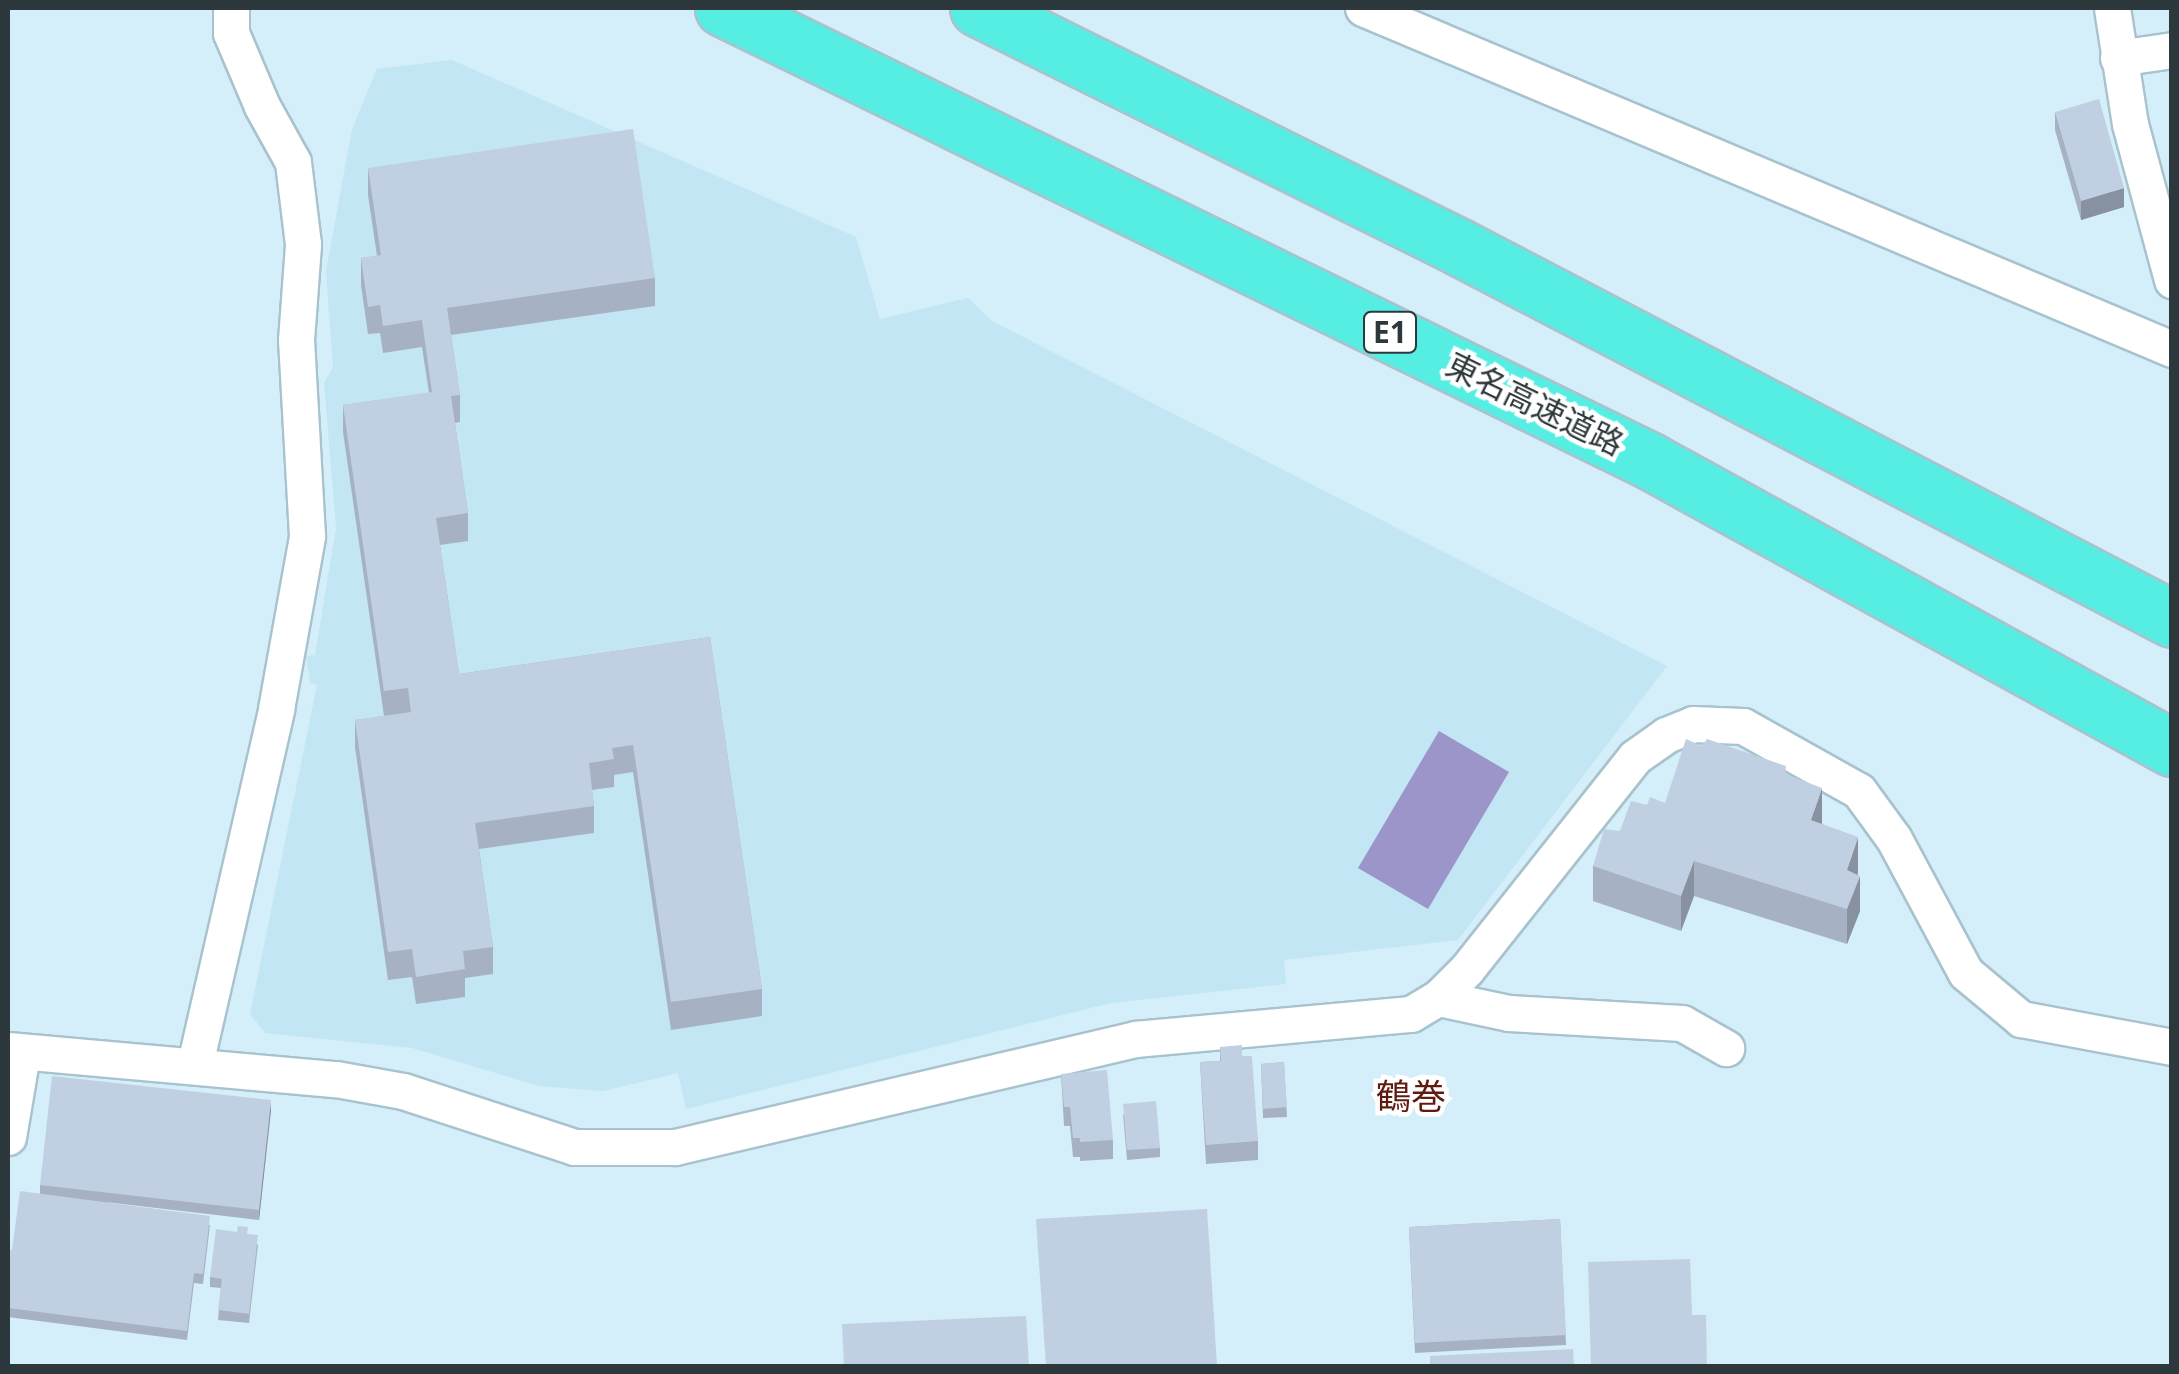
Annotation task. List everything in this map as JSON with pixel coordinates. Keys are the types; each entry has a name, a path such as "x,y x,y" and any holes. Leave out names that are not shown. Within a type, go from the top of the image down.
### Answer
{"highway":[{"name":"東名高速道路","path":"722,8 1650,460 2172,748"},
{"path":"978,8 1459,247 2172,619"}],"street":[{"path":"195,1064 276,709 307,536 296,340 303,244 293,162 262,106 231,34 231,8"},
{"path":"1363,8 2172,349"},
{"path":"2112,8 2130,124 2172,280"},
{"path":"2118,58 2172,50"},
{"path":"8,1137 15,1052 195,1064 403,1091 574,1147 675,1147 1136,1039 1411,1014 1438,998 1467,969 1634,757 1666,735 1693,724 1743,726 1859,791 1894,840 1966,973 2021,1019 2172,1047"},
{"path":"1438,998 1509,1013 1682,1023 1726,1048"}],"shaded area":[{"path":"452,60 856,237 880,319 968,298 992,321 1667,666 1458,940 1284,960 1286,984 1111,1003 686,1109 678,1073 603,1091 539,1086 412,1048 265,1033 250,1014 317,685 310,683 306,656 315,655 336,528 324,383 333,367 326,271 352,129 377,69"},
{"path":"1439,731 1509,772 1428,909 1358,868"}],"building":[{"path":"2099,99 2124,188 2081,201 2055,112"},
{"path":"633,129 655,278 447,308 460,395 451,396 468,513 436,518 459,674 710,637 762,989 671,1002 633,745 612,748 614,759 589,763 594,806 475,823 493,947 463,951 465,969 416,977 412,949 388,952 355,720 411,712 408,688 384,691 343,405 432,392 422,320 383,326 380,305 368,307 361,258 381,255 368,168"},
{"path":"1686,739 1702,746 1707,739 1786,766 1785,774 1822,788 1811,820 1858,837 1847,870 1860,876 1847,909 1694,861 1681,896 1593,866 1604,829 1620,831 1631,801 1647,805 1650,797 1665,803"},
{"path":"1242,1045 1242,1056 1252,1056 1258,1141 1206,1145 1200,1062 1221,1061 1220,1047"},
{"path":"1284,1062 1287,1107 1263,1109 1261,1064"},
{"path":"1107,1070 1113,1140 1080,1142 1080,1138 1073,1138 1070,1107 1064,1107 1061,1074"},
{"path":"52,1076 271,1100 259,1210 40,1185"},
{"path":"1156,1101 1160,1148 1127,1150 1123,1104"},
{"path":"20,1191 210,1216 203,1274 194,1273 187,1331 8,1308 8,1250 12,1250"},
{"path":"1207,1209 1217,1366 1046,1366 1036,1219"},
{"path":"1560,1219 1566,1335 1415,1343 1409,1227"},
{"path":"238,1226 248,1227 247,1234 258,1235 249,1314 218,1310 222,1279 210,1277 216,1229 237,1232"},
{"path":"1690,1259 1692,1315 1706,1315 1707,1366 1591,1366 1588,1262"},
{"path":"1026,1316 1029,1366 844,1366 842,1324"},
{"path":"1573,1349 1574,1366 1430,1366 1430,1356"}],"district":[{"name":"鶴巻","path":"1411,1096"}]}
